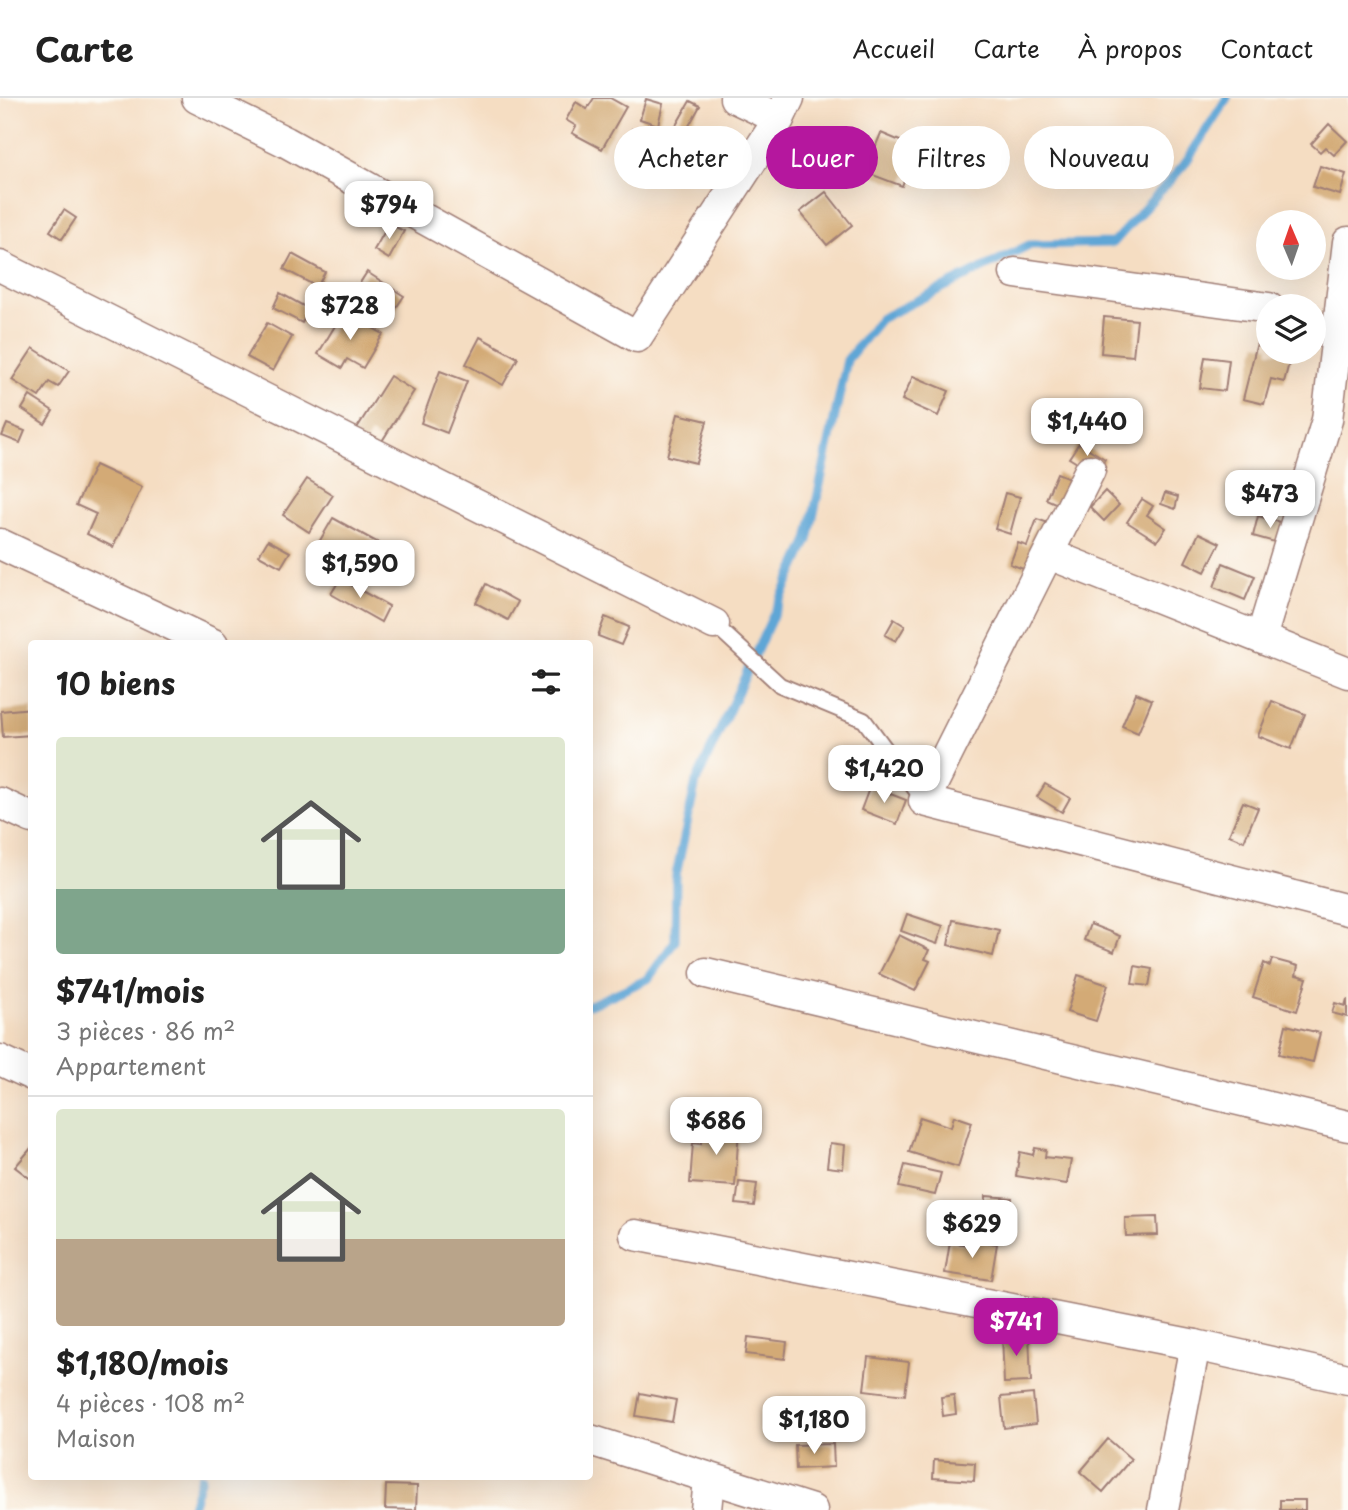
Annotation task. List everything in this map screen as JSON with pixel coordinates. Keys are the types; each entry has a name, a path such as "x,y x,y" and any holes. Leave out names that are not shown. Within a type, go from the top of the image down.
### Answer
{"street":[{"path":"197,98 286,142 637,337 784,109 735,98"},
{"path":"1261,638 1337,421 1326,316 1348,242"},
{"path":"0,266 715,624"},
{"path":"1015,273 1256,306"},
{"path":"1090,470 924,802 1348,910"},
{"path":"0,544 204,640"},
{"path":"1049,554 1348,673"},
{"path":"0,803 28,816"},
{"path":"706,973 1348,1126"},
{"path":"0,1060 28,1073"},
{"path":"635,1235 1195,1345 1348,1379"},
{"path":"1163,1510 1195,1345"},
{"path":"593,1441 812,1510"},
{"path":"706,1510 709,1479"}],"lane":[{"path":"715,624 780,685 864,720 924,802"}],"building":[{"path":"594,98 610,98 626,107 602,149 572,133 576,126 566,120 576,102 587,109"},
{"path":"646,99 663,104 658,125 640,119"},
{"path":"690,101 700,106 689,126 676,126"},
{"path":"1329,124 1347,141 1334,155 1325,147 1320,152 1311,144"},
{"path":"881,133 892,138 892,182 878,177 878,140"},
{"path":"1320,166 1346,174 1340,195 1313,187"},
{"path":"826,192 852,225 827,245 800,212"},
{"path":"64,210 76,218 62,239 50,231"},
{"path":"389,224 404,231 389,259 374,250"},
{"path":"292,254 325,272 317,287 284,269"},
{"path":"367,272 404,296 386,323 349,300"},
{"path":"280,293 309,309 302,323 273,308"},
{"path":"344,311 383,334 363,368 347,359 342,368 318,354"},
{"path":"1104,317 1137,320 1133,356 1101,353"},
{"path":"267,323 292,337 273,371 247,357"},
{"path":"480,337 518,358 503,385 466,364"},
{"path":"1256,347 1256,364 1289,364 1284,382 1271,379 1264,404 1243,399"},
{"path":"33,348 69,371 58,387 49,382 39,397 12,380"},
{"path":"1205,357 1229,360 1225,391 1200,388"},
{"path":"440,371 467,381 447,433 421,423"},
{"path":"390,376 414,391 382,441 371,434 365,443 352,436"},
{"path":"913,376 949,391 938,416 902,400"},
{"path":"30,396 53,411 45,424 22,409"},
{"path":"678,414 707,421 696,463 667,456"},
{"path":"7,424 25,431 20,443 2,436"},
{"path":"1079,443 1105,459 1095,474 1069,458"},
{"path":"95,465 142,487 113,547 87,534 96,514 76,505"},
{"path":"1057,473 1072,479 1080,514 1046,499"},
{"path":"307,479 333,495 309,532 283,515"},
{"path":"1105,491 1119,505 1104,521 1090,507"},
{"path":"1005,493 1020,497 1010,534 995,529"},
{"path":"1165,493 1178,497 1175,509 1161,504"},
{"path":"1142,499 1153,506 1147,515 1166,528 1157,541 1127,522"},
{"path":"1258,516 1287,524 1282,544 1253,536"},
{"path":"333,518 382,545 364,576 315,549"},
{"path":"1037,519 1057,526 1039,575 1010,564 1018,543 1027,546"},
{"path":"1199,533 1220,543 1205,572 1185,562"},
{"path":"268,540 290,552 281,567 259,555"},
{"path":"1223,563 1255,576 1245,600 1214,587"},
{"path":"340,579 389,606 381,622 331,594"},
{"path":"486,584 518,602 508,620 476,603"},
{"path":"605,617 629,627 621,645 598,636"},
{"path":"894,619 905,626 896,641 885,635"},
{"path":"1136,693 1152,700 1138,733 1122,726"},
{"path":"1272,701 1305,714 1291,749 1258,736"},
{"path":"28,708 28,735 3,737 1,711"},
{"path":"1045,784 1070,798 1062,812 1037,797"},
{"path":"870,786 906,800 897,824 861,810"},
{"path":"1243,802 1258,808 1244,841 1229,835"},
{"path":"907,914 943,926 937,944 901,931"},
{"path":"953,920 999,930 993,956 948,945"},
{"path":"1090,924 1120,936 1114,952 1084,940"},
{"path":"899,935 929,950 925,959 930,961 915,991 879,974"},
{"path":"1272,959 1298,966 1296,975 1307,978 1297,1011 1253,997 1264,963 1270,966"},
{"path":"1135,966 1152,969 1149,986 1132,984"},
{"path":"1078,975 1108,985 1096,1021 1067,1012"},
{"path":"1347,999 1347,1017 1332,1013 1335,1003 1345,1006"},
{"path":"1286,1025 1320,1033 1313,1062 1279,1054"},
{"path":"954,1116 972,1122 958,1167 909,1152 920,1117 951,1127"},
{"path":"702,1125 739,1128 735,1186 690,1183 693,1143 701,1144"},
{"path":"830,1143 845,1145 843,1169 827,1167"},
{"path":"1035,1148 1046,1150 1045,1157 1071,1160 1067,1184 1016,1176 1020,1152 1033,1155"},
{"path":"28,1152 28,1177 15,1167"},
{"path":"905,1165 941,1173 935,1195 899,1187"},
{"path":"739,1182 757,1184 754,1206 736,1204"},
{"path":"986,1196 1012,1198 1010,1230 984,1228"},
{"path":"1157,1217 1158,1235 1126,1236 1125,1218"},
{"path":"980,1241 997,1244 991,1280 945,1273 950,1242 968,1245"},
{"path":"1029,1333 1031,1382 1004,1383 1002,1334"},
{"path":"748,1337 787,1342 785,1359 746,1354"},
{"path":"868,1357 909,1362 905,1395 864,1390"},
{"path":"640,1393 676,1400 672,1422 636,1416"},
{"path":"1033,1394 1036,1424 1004,1428 1001,1397"},
{"path":"954,1395 956,1414 943,1416 941,1397"},
{"path":"1108,1439 1131,1459 1103,1492 1080,1472"},
{"path":"833,1444 834,1467 796,1469 795,1445"},
{"path":"934,1460 975,1463 974,1481 933,1478"},
{"path":"386,1485 417,1486 416,1510 385,1509"},
{"path":"1280,1500 1305,1500 1305,1510 1280,1510"}],"waterway":[{"path":"593,1004 648,979 675,941 676,875 696,782 808,540 847,360 880,319 1029,245 1113,243 1184,165 1227,98"},
{"path":"191,1510 200,1480"}]}
